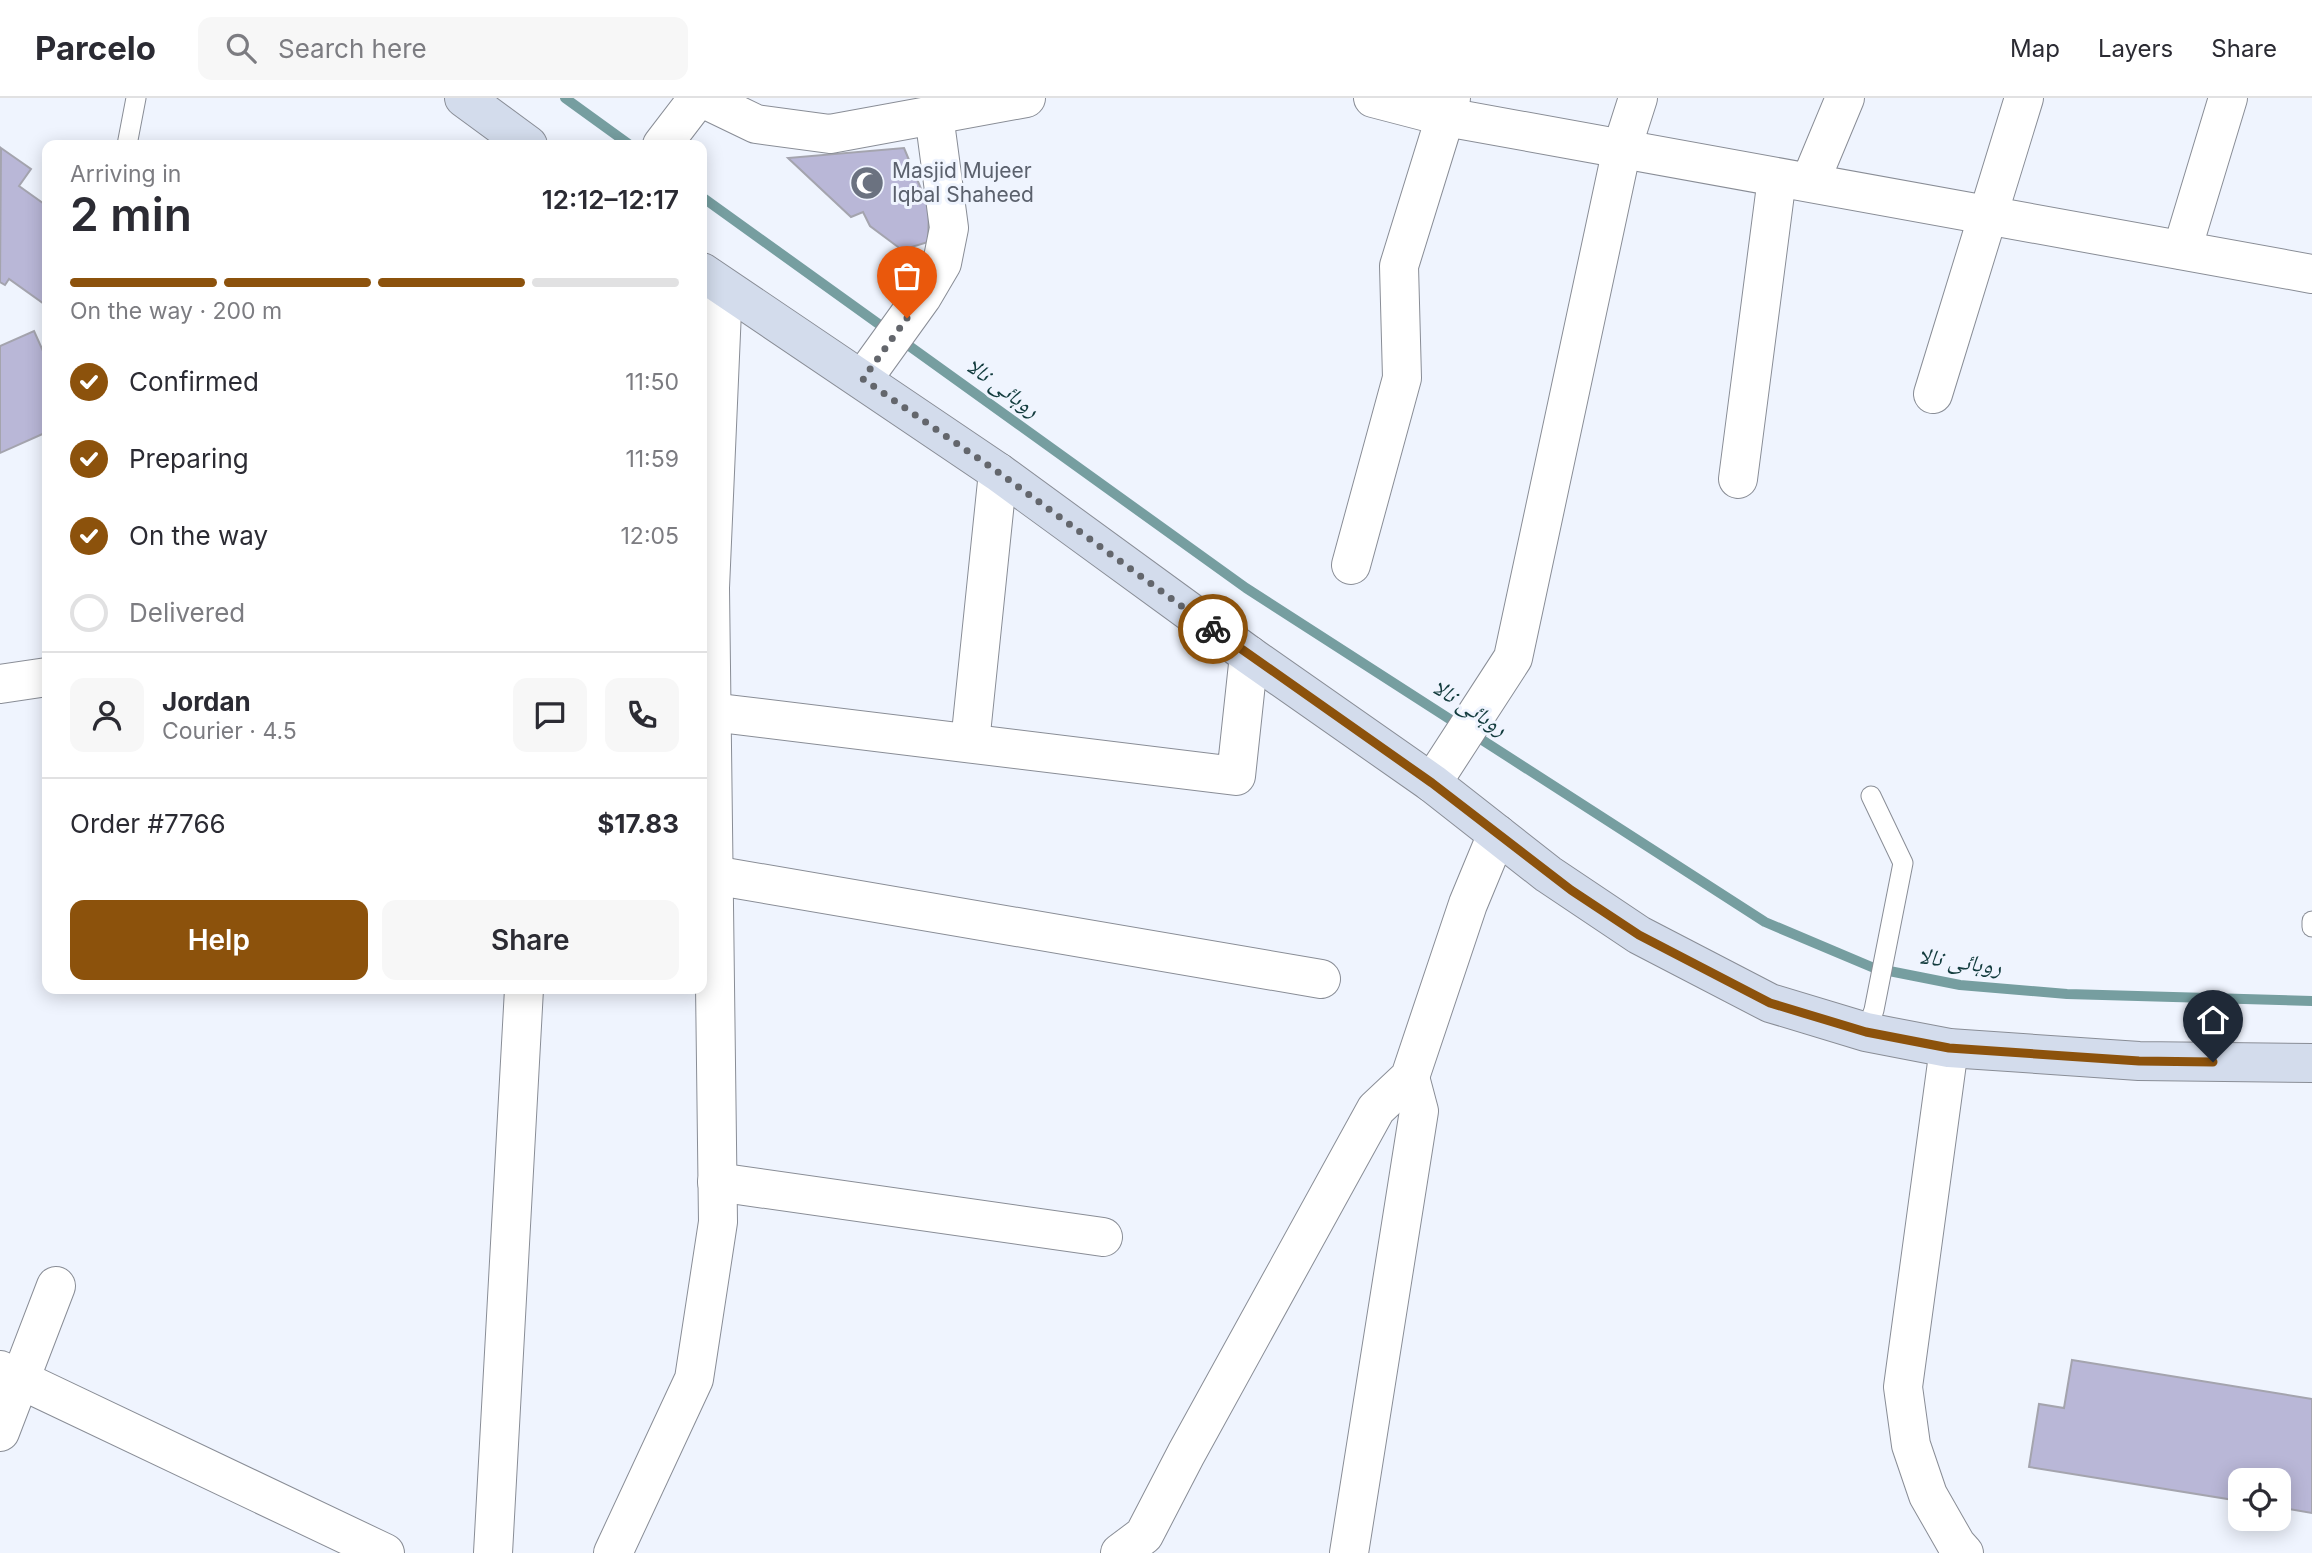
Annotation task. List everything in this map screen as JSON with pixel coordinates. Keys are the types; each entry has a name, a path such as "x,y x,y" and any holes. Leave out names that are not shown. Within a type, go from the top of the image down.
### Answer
{"street":[{"path":"464,98 521,140"},
{"path":"666,140 697,101 756,124 830,134 1026,98"},
{"path":"1373,98 1449,107 1622,148 2312,274"},
{"path":"1440,771 1513,658 1622,148 1638,98"},
{"path":"1738,479 1793,180 1845,98"},
{"path":"1933,394 2024,98"},
{"path":"2182,250 2228,98"},
{"path":"1351,565 1402,378 1399,266 1449,107"},
{"path":"870,370 922,297 942,263 949,228 934,116"},
{"path":"707,537 712,279 870,370 998,472 1249,655 1440,771 1497,835 1548,874 1639,935 1770,1003 1870,1021 1949,1048 2139,1061 2312,1063"},
{"path":"970,743 998,472"},
{"path":"613,1553 694,1379 718,1222 711,712 707,614"},
{"path":"711,712 1236,775 1249,655"},
{"path":"0,684 42,678"},
{"path":"1140,1547 1185,1454 1376,1109 1410,1077 1468,904 1497,835"},
{"path":"713,875 1321,979"},
{"path":"493,1553 524,994"},
{"path":"1949,1048 1903,1387 1911,1445 1928,1496 1964,1553"},
{"path":"1349,1553 1419,1111 1410,1077"},
{"path":"717,1182 1103,1237"},
{"path":"0,1432 10,1375 55,1286"},
{"path":"10,1375 385,1553"}],"lane":[{"path":"128,140 136,98"},
{"path":"1870,1021 1903,863 1871,796"},
{"path":"2312,921 2312,927"}],"building":[{"path":"1,148 31,169 19,186 42,202 42,302 9,279 5,285 0,282"},
{"name":"Masjid Mujeer Iqbal Shaheed","path":"904,148 929,208 928,242 902,250 870,226 863,212 851,217 788,158"},
{"path":"34,331 42,349 42,434 0,453 0,346"},
{"path":"2072,1360 2312,1399 2312,1513 2291,1509 2291,1468 2228,1468 2228,1499 2029,1467 2039,1404 2064,1408"}],"waterway":[{"name":"روہائی نالا","path":"565,98 623,140"},
{"name":"روہائی نالا","path":"707,201 1246,588 1765,922 1874,968 1960,985 2067,994 2312,1001"}],"way so far":[{"path":"907,318 863,379 998,472 1213,629"}],"place":[{"name":"Masjid Mujeer Iqbal Shaheed","path":"867,183"}],"route":[{"path":"1213,629 1432,783 1571,890 1639,935 1770,1003 1866,1032 1949,1048 2139,1061 2213,1062"}]}
